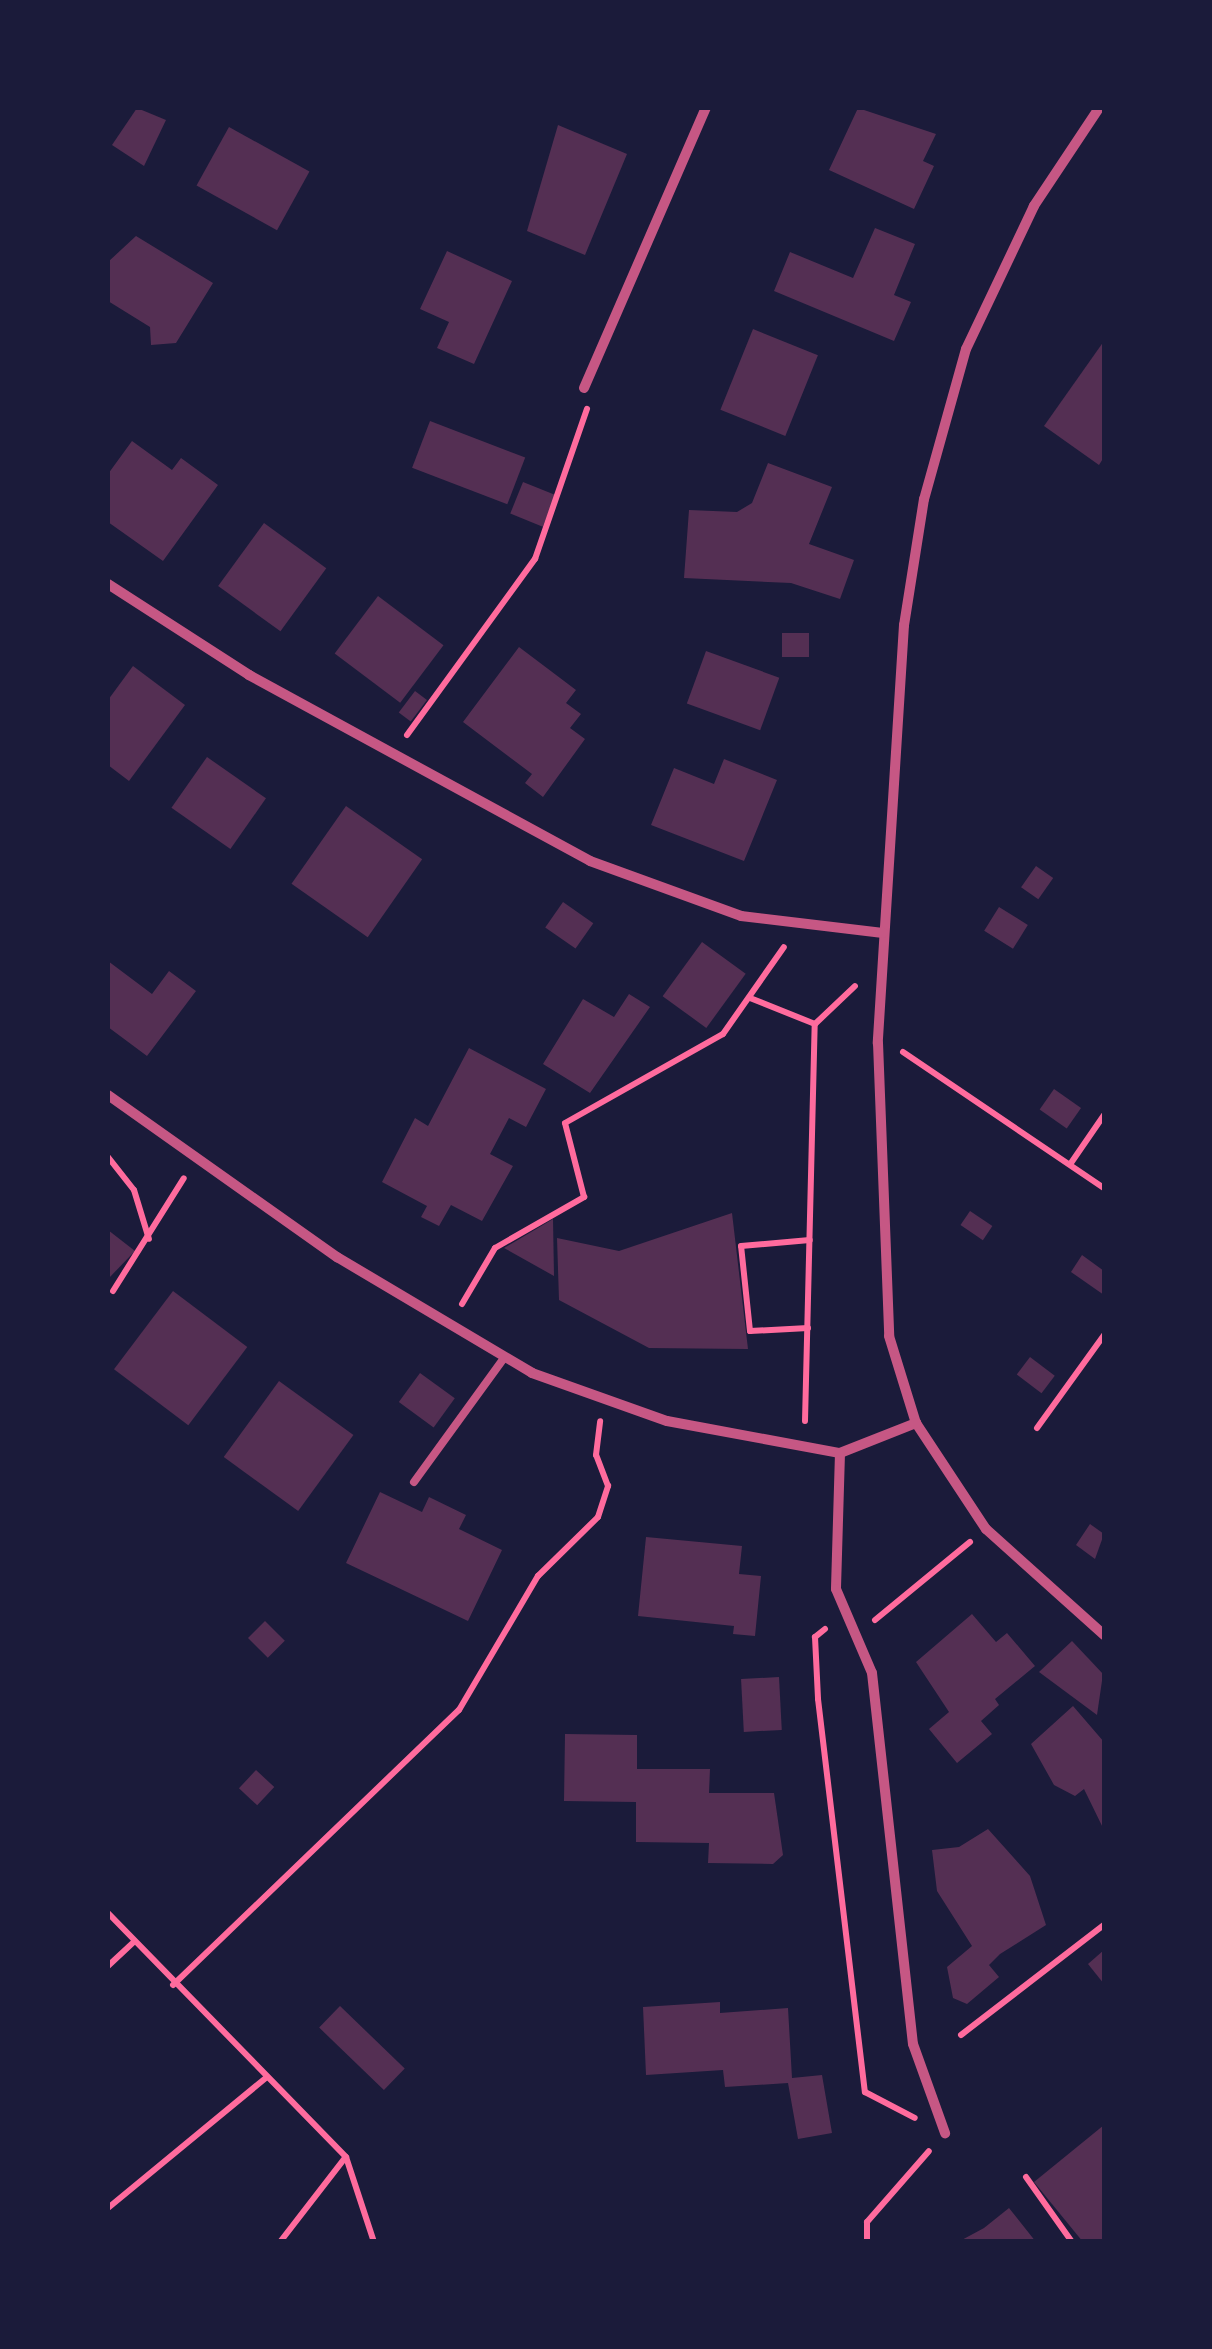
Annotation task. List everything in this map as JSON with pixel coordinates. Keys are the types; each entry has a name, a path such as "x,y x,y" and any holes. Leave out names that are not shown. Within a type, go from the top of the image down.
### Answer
{"street":[{"path":"584,388 706,108"},
{"path":"1099,108 1034,206 966,349 924,500 904,625 878,1043 889,1336 916,1423 986,1528 1104,1634"},
{"path":"108,584 394,752 590,861 741,916 883,933"},
{"path":"108,1095 196,1160 449,1327 504,1358 609,1400 840,1453 916,1423"},
{"path":"840,1453 842,1616 856,1636 872,1673 914,2044 944,2133"}],"lane":[{"path":"414,1482 504,1358"}],"path":[{"path":"394,752 535,559 588,422 584,388"},
{"path":"804,1447 815,1024 854,988 883,933"},
{"path":"449,1327 495,1248 584,1197 565,1123 724,1034 781,955"},
{"path":"750,998 815,1024"},
{"path":"878,1043 925,1060 1104,1188"},
{"path":"1070,1164 1104,1115"},
{"path":"108,1157 134,1190 149,1239"},
{"path":"113,1291 196,1160"},
{"path":"808,1328 750,1332 741,1246 810,1240"},
{"path":"1037,1428 1104,1334"},
{"path":"173,1985 459,1710 538,1576 598,1517 608,1486 595,1437 609,1400"},
{"path":"856,1636 986,1528"},
{"path":"842,1616 815,1637 817,1684 864,2092 944,2133 867,2222 867,2242"},
{"path":"108,1912 173,1985 346,2157 374,2242"},
{"path":"961,2035 1104,1925"},
{"path":"108,1966 134,1942"},
{"path":"108,2208 267,2077"},
{"path":"280,2242 346,2157"},
{"path":"1026,2176 1072,2242"}],"building":[{"path":"137,108 166,120 144,166 112,145"},
{"path":"858,108 936,134 923,161 934,166 914,209 829,170"},
{"path":"558,125 627,154 585,255 527,231"},
{"path":"229,127 309,172 277,230 197,186"},
{"path":"875,228 915,244 894,295 911,302 894,341 774,291 790,252 853,278"},
{"path":"136,236 213,283 176,343 151,345 150,327 108,301 108,262"},
{"path":"447,251 512,281 474,364 437,348 449,322 420,309"},
{"path":"753,329 818,355 785,436 720,410"},
{"path":"1104,341 1104,457 1099,465 1044,426"},
{"path":"430,421 525,458 507,504 412,468"},
{"path":"132,441 172,470 181,458 218,485 163,561 108,522 108,474"},
{"path":"768,463 832,487 809,544 854,560 840,599 791,583 684,578 689,510 737,512 752,503"},
{"path":"523,482 555,495 543,527 510,514"},
{"path":"264,523 326,568 280,631 218,586"},
{"path":"378,596 443,645 400,703 335,654"},
{"path":"782,633 809,633 809,657 782,657"},
{"path":"519,647 576,690 566,703 581,714 570,728 585,739 543,797 525,783 532,774 463,722"},
{"path":"706,651 779,678 760,730 687,704"},
{"path":"133,666 185,705 129,781 108,765 108,700"},
{"path":"415,691 427,700 411,722 399,713"},
{"path":"207,757 266,798 230,849 171,808"},
{"path":"724,759 777,780 744,861 651,825 674,768 714,784"},
{"path":"346,806 422,859 368,937 292,884"},
{"path":"1036,866 1053,878 1038,899 1021,887"},
{"path":"563,902 593,923 576,949 545,927"},
{"path":"999,907 1028,925 1013,949 984,931"},
{"path":"702,942 746,974 706,1028 663,996"},
{"path":"108,961 152,994 169,971 196,991 147,1056 108,1027"},
{"path":"629,994 650,1007 590,1093 543,1064 583,999 614,1017"},
{"path":"469,1048 546,1089 526,1127 509,1118 490,1154 513,1166 482,1221 451,1205 439,1226 421,1217 427,1206 382,1182 415,1118 428,1126"},
{"path":"1054,1089 1081,1108 1067,1128 1040,1109"},
{"path":"970,1211 992,1226 983,1240 960,1225"},
{"path":"732,1213 748,1349 649,1348 559,1300 557,1238 619,1251"},
{"path":"553,1219 554,1276 504,1248"},
{"path":"108,1230 135,1251 108,1279"},
{"path":"1082,1255 1104,1271 1104,1295 1071,1272"},
{"path":"173,1291 247,1347 188,1425 114,1369"},
{"path":"1030,1357 1055,1376 1042,1393 1017,1375"},
{"path":"420,1373 455,1398 434,1427 399,1402"},
{"path":"279,1381 353,1435 298,1511 224,1457"},
{"path":"380,1492 422,1512 429,1497 466,1515 459,1529 502,1550 468,1621 346,1563"},
{"path":"1090,1524 1104,1534 1095,1559 1076,1545"},
{"path":"646,1537 742,1546 739,1574 761,1576 755,1636 733,1634 734,1626 638,1616"},
{"path":"972,1614 996,1642 1007,1633 1035,1666 995,1699 999,1705 981,1721 992,1734 957,1763 929,1729 949,1712 916,1662"},
{"path":"265,1621 285,1641 268,1658 248,1638"},
{"path":"1072,1641 1103,1674 1097,1715 1039,1672"},
{"path":"779,1677 782,1730 744,1732 741,1679"},
{"path":"1073,1706 1104,1742 1104,1830 1084,1789 1075,1796 1054,1785 1031,1744"},
{"path":"565,1734 637,1735 637,1769 710,1769 709,1793 774,1793 783,1855 773,1864 708,1863 709,1843 636,1842 636,1802 564,1801"},
{"path":"256,1770 274,1787 257,1805 239,1788"},
{"path":"988,1829 1030,1876 1046,1925 989,1965 999,1977 967,2004 953,1998 947,1967 972,1946 937,1891 932,1850 959,1847"},
{"path":"1104,1950 1104,1984 1088,1964"},
{"path":"720,2002 720,2013 788,2008 792,2078 822,2075 832,2133 798,2139 788,2083 725,2087 723,2070 646,2075 643,2007"},
{"path":"340,2006 405,2069 384,2090 319,2028"},
{"path":"1104,2125 1104,2242 1083,2242 1034,2182"},
{"path":"1009,2208 1036,2242 958,2242 984,2228"}]}
